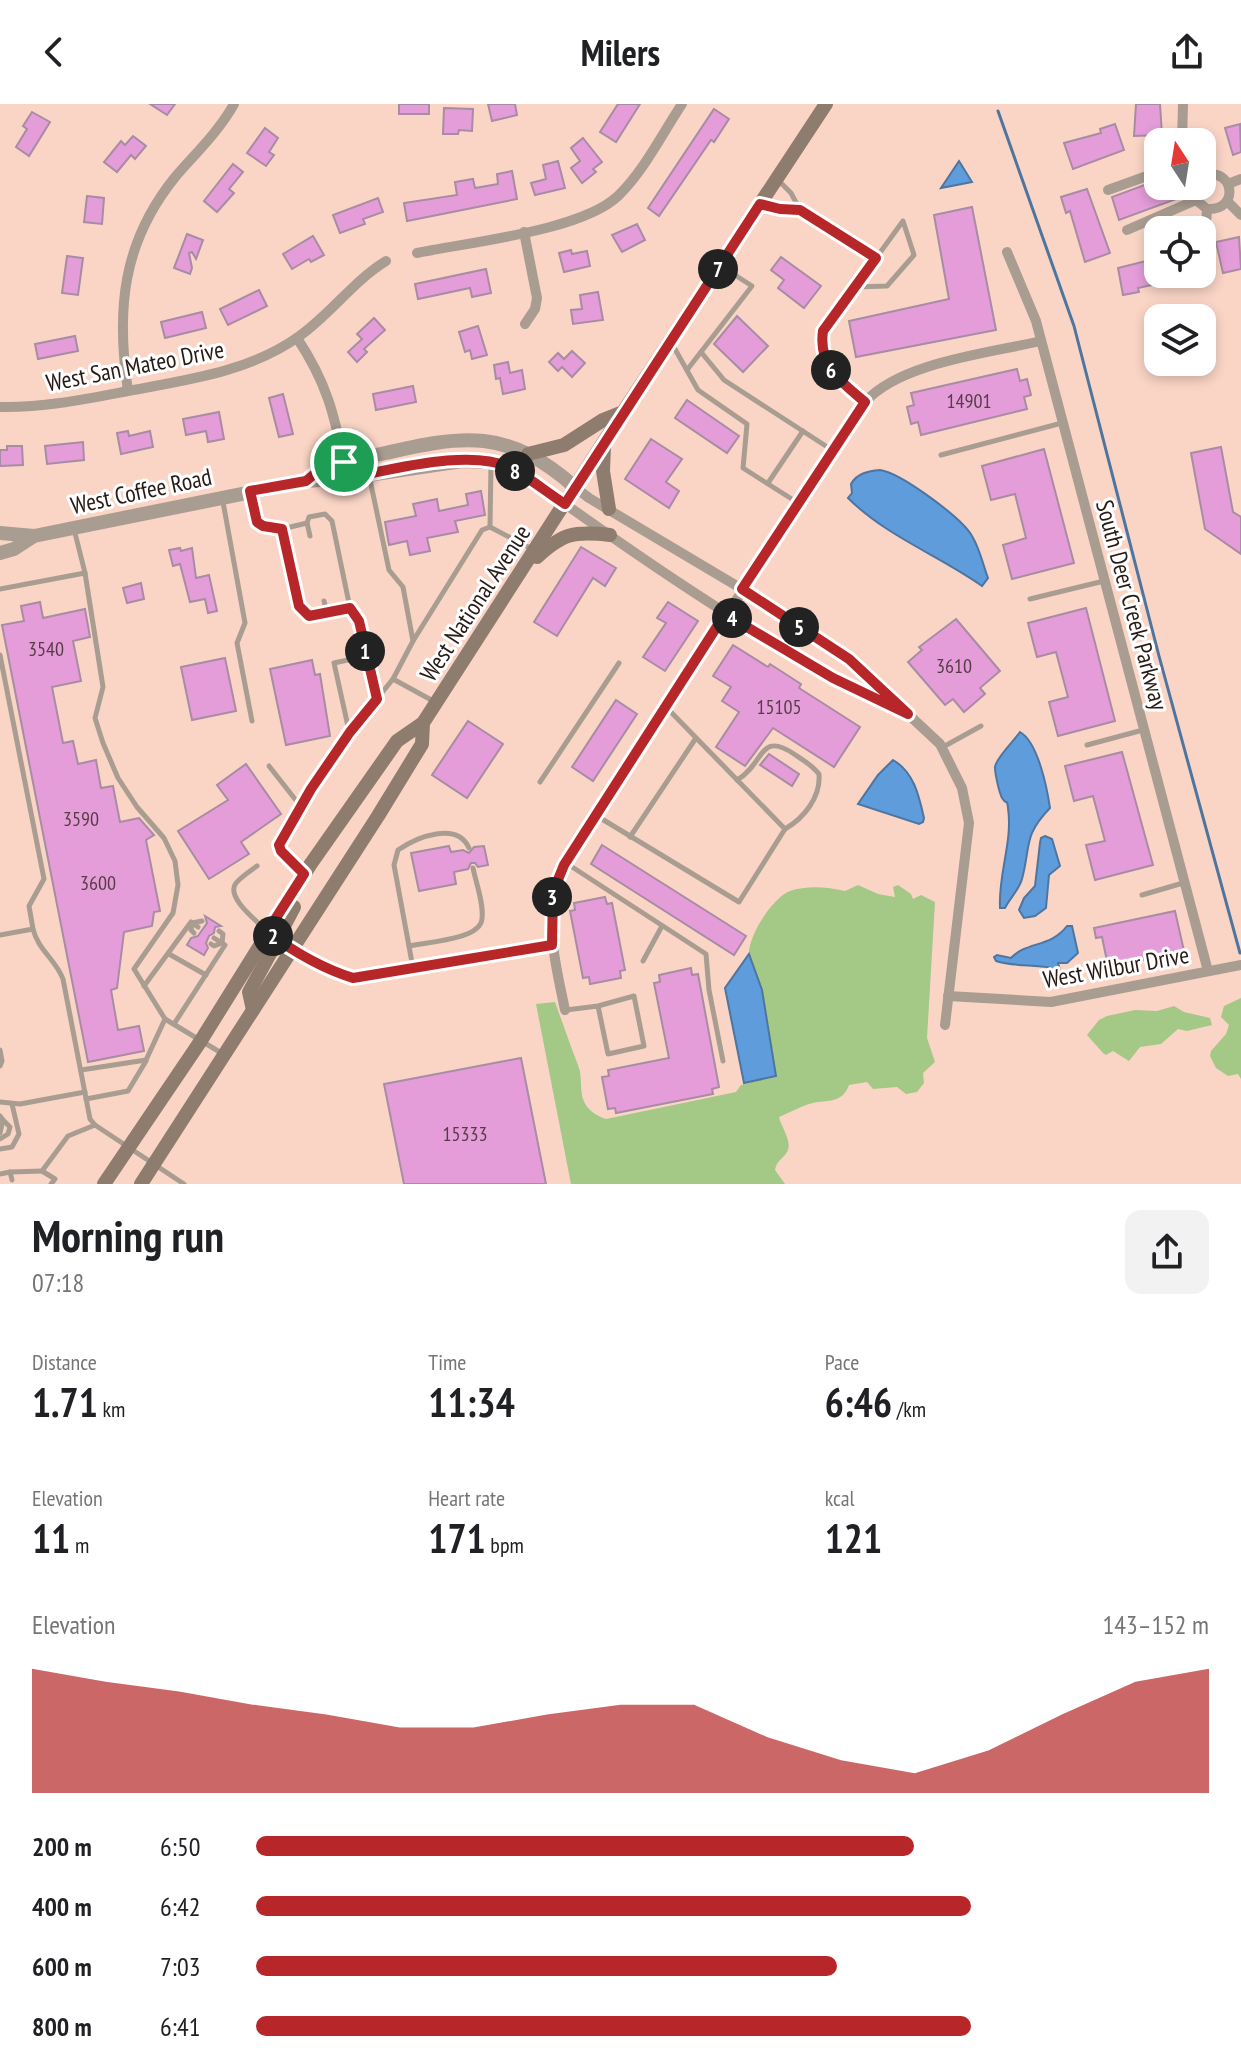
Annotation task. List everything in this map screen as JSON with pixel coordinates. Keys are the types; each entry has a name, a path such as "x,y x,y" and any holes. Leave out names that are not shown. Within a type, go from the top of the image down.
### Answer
{"main road":[{"name":"West National Avenue","path":"104,1184 200,1042 304,874 397,741 423,723 517,578 538,552 623,412 826,104"},
{"path":"528,454 564,445 603,420 623,412"},
{"path":"604,443 603,471 609,509"},
{"path":"538,552 565,536 588,532 610,535"},
{"name":"West National Avenue","path":"141,1184 422,744 423,723"},
{"path":"290,949 283,926 307,886 304,874"},
{"path":"267,932 290,949"},
{"path":"253,1010 249,992 271,952 267,932"}],"street":[{"path":"128,391 122,346 122,303 131,259 152,212 234,104"},
{"path":"417,253 579,220 608,205 632,179 682,104"},
{"path":"1182,128 1183,104"},
{"path":"1216,175 1228,184"},
{"path":"1108,190 1144,177"},
{"path":"1228,184 1241,179"},
{"path":"1228,184 1227,201 1241,215"},
{"path":"1127,230 1196,200 1207,209 1218,208 1227,201"},
{"path":"1207,209 1207,216"},
{"path":"524,232 537,298 535,309 525,324"},
{"name":"South Deer Creek Parkway","path":"1007,252 1036,321 1208,971"},
{"name":"West San Mateo Drive","path":"0,407 34,406 128,391 224,371 268,354 297,338 353,284 386,261"},
{"path":"297,338 325,387 348,478"},
{"path":"564,1005 552,945 553,892 566,863 865,402 879,388 914,371 1041,341"},
{"name":"West Coffee Road","path":"306,481 318,471 344,462 428,443 462,440 486,441 528,454 552,466 576,488"},
{"name":"West Coffee Road","path":"0,533 34,536 250,491 448,462 491,462 512,469 565,504"},
{"path":"576,488 742,589 849,659 942,748 962,788 969,823 945,1025"},
{"path":"565,504 725,614 833,678 908,714"},
{"name":"West Coffee Road","path":"0,553 14,549 34,536"},
{"path":"290,949 327,970 353,978 552,945"},
{"name":"West Wilbur Drive","path":"948,996 1051,1002 1241,965"}],"lane":[{"path":"776,178 791,193 800,210"},
{"path":"760,204 800,210 876,258"},
{"path":"855,287 887,286 914,255 903,221 876,258 823,331 821,346 826,364 865,402"},
{"path":"687,370 752,286 720,266"},
{"path":"671,341 698,390 747,424 743,468 798,503"},
{"path":"701,352 724,380 832,450"},
{"path":"941,455 1063,423"},
{"path":"768,483 803,431"},
{"path":"490,527 491,462"},
{"path":"368,474 389,570 403,587 413,641"},
{"path":"250,491 257,522 263,526 282,529 307,523"},
{"path":"222,497 245,623 237,643 252,721"},
{"path":"310,536 309,517 325,514 332,521 350,608 359,621 377,699"},
{"path":"74,527 85,573 103,687 95,718 118,778 137,807 164,838 175,861 178,885 173,913 134,969 165,1019 224,1055"},
{"path":"304,874 281,851 279,845 311,789 350,732 393,679 482,530 490,527 538,552"},
{"path":"282,529 299,606 309,616 350,608"},
{"path":"0,589 85,573"},
{"path":"1030,599 1105,581"},
{"path":"324,601 327,612"},
{"path":"0,655 44,879 29,906 33,929 36,941 58,965 63,979 90,1119 128,1149 184,1184"},
{"path":"350,732 334,663 366,656"},
{"path":"540,782 619,663"},
{"path":"393,679 436,703"},
{"path":"666,707 785,829"},
{"path":"942,748 981,726"},
{"path":"1087,745 1144,730"},
{"path":"630,837 696,738"},
{"path":"596,816 739,902 785,829 799,821 818,792 819,774 781,745 773,743 766,747 749,773 737,780"},
{"path":"269,766 302,808"},
{"path":"413,969 394,858 398,850 424,837 459,834 465,838 469,848"},
{"path":"566,863 706,954 709,990 723,1061"},
{"path":"257,866 232,890 234,898 267,932"},
{"path":"409,946 470,934 479,928 482,918 473,868"},
{"path":"1142,895 1184,882"},
{"path":"144,986 191,922 197,926"},
{"path":"643,961 662,926"},
{"path":"0,935 33,929"},
{"path":"174,1024 225,945 222,943 223,934 219,931"},
{"path":"212,941 222,943"},
{"path":"168,953 206,975"},
{"path":"564,1005 598,1006 634,996 644,1046 608,1054 598,1006"},
{"path":"86,1099 128,1091 165,1019"},
{"path":"0,1050 0,1066"},
{"path":"81,1070 146,1060"},
{"path":"0,1102 12,1104 85,1092"},
{"path":"0,1149 12,1147 19,1134 12,1104"},
{"path":"0,1133 2,1118"},
{"path":"0,1139 8,1134 10,1127 2,1118"},
{"path":"42,1171 68,1136 95,1125"},
{"path":"0,1174 42,1171 55,1179 51,1184"},
{"path":"10,1172 12,1180"}],"green space":[{"path":"858,885 895,897 893,887 898,885 913,899 921,895 935,902 927,1038 935,1062 923,1073 924,1083 917,1092 906,1094 897,1087 873,1089 867,1082 849,1085 842,1096 809,1104 779,1117 788,1139 788,1148 775,1170 785,1184 571,1184 536,1004 555,1002 579,1068 583,1099 589,1109 606,1119 736,1092 741,1085 776,1076 762,991 749,956 752,939 762,919 776,901 790,891 818,887 845,891"},
{"path":"1241,998 1241,1079 1238,1074 1228,1076 1216,1068 1210,1056 1229,1025 1221,1017 1224,1006"},
{"path":"1174,1006 1184,1012 1210,1018 1212,1025 1187,1031 1178,1029 1161,1044 1140,1047 1129,1061 1113,1051 1106,1055 1087,1035 1099,1020 1107,1016 1135,1010 1157,1011"}],"water":[{"path":"959,161 972,182 941,188"},
{"path":"880,470 916,487 966,528 977,546 988,578 982,586 895,534 848,498 852,493 851,484 857,477"},
{"path":"1020,732 1037,755 1050,808 1029,841 1019,887 1005,908 1000,908 1009,821 1007,803 1001,795 995,767"},
{"path":"893,760 906,771 914,785 924,818 919,824 858,804 878,775"},
{"path":"1041,838 1052,839 1060,866 1049,875 1046,908 1035,916 1024,918 1019,910 1024,898 1035,886"},
{"path":"1067,926 1072,926 1078,953 1067,963 1058,963 1060,970 1004,963 996,961 994,957 1011,958 1024,949 1053,938"},
{"path":"749,954 762,990 776,1076 744,1083 725,988"}],"building":[{"path":"150,104 175,104 167,115"},
{"path":"399,104 429,104 429,114 399,114"},
{"path":"488,104 515,104 517,115 492,121"},
{"path":"618,104 640,104 616,142 600,132"},
{"path":"1136,104 1160,104 1162,128 1144,128 1144,136 1134,136"},
{"path":"444,108 473,109 472,131 443,134"},
{"path":"714,109 729,119 659,216 648,208"},
{"path":"32,112 50,122 29,156 16,147 27,129 23,126"},
{"path":"1115,124 1124,150 1073,169 1064,143 1101,133 1100,129"},
{"path":"1240,124 1241,152 1233,155 1225,128"},
{"path":"265,128 278,138 269,152 274,155 266,166 247,153"},
{"path":"133,136 146,146 135,159 131,155 117,172 104,162 121,141 125,145"},
{"path":"583,138 602,162 593,169 596,172 582,183 571,168 580,161 571,148"},
{"path":"558,161 565,188 535,195 531,183 546,179 543,165"},
{"path":"233,164 243,172 229,189 234,193 217,212 204,201"},
{"path":"512,171 517,199 407,221 404,203 457,195 455,182 473,179 475,188 498,184 497,174"},
{"path":"1144,185 1144,200 1174,200 1119,220 1112,197"},
{"path":"1087,189 1110,253 1085,262 1070,211 1066,213 1061,197"},
{"path":"87,196 104,198 102,224 84,222"},
{"path":"378,198 383,212 363,219 365,224 340,233 333,215"},
{"path":"972,207 996,330 856,357 849,321 949,299 934,215"},
{"path":"637,224 645,240 622,252 612,235"},
{"path":"187,234 203,240 196,259 192,252 189,253 190,274 174,268"},
{"path":"313,236 324,255 292,269 283,254"},
{"path":"1239,237 1241,269 1223,273 1216,242"},
{"path":"571,250 572,254 587,251 590,266 564,272 559,253"},
{"path":"67,256 83,258 78,295 62,293"},
{"path":"781,257 821,286 804,308 778,288 784,280 771,270"},
{"path":"1144,262 1144,287 1138,288 1139,292 1123,295 1118,268"},
{"path":"486,269 491,293 472,297 470,288 418,299 415,284"},
{"path":"259,290 267,306 228,325 220,309"},
{"path":"598,292 603,320 573,324 571,310 582,309 580,295"},
{"path":"202,312 206,328 165,338 161,322"},
{"path":"737,316 768,346 743,372 714,344"},
{"path":"374,318 385,330 364,349 367,352 357,362 348,352 362,339 357,334"},
{"path":"478,326 487,355 472,359 470,350 465,352 459,332"},
{"path":"75,336 78,351 38,359 35,344"},
{"path":"572,351 585,363 572,377 562,367 558,371 549,362 558,353 564,359"},
{"path":"508,362 510,373 522,370 525,389 503,394 494,365"},
{"path":"1017,369 1020,381 1027,379 1031,395 1024,397 1027,409 921,435 918,422 911,424 907,407 914,405 911,393"},
{"path":"413,386 416,402 376,410 373,394"},
{"path":"283,394 293,434 279,437 269,398"},
{"path":"687,400 739,436 727,453 675,418"},
{"path":"219,412 224,439 208,442 206,431 186,435 183,419"},
{"path":"128,431 129,436 150,431 153,447 121,454 117,433"},
{"path":"651,439 682,459 666,482 679,491 669,508 625,479"},
{"path":"83,442 84,460 47,464 45,446"},
{"path":"7,446 22,446 23,465 0,466 0,450 7,450"},
{"path":"1221,447 1233,512 1241,517 1241,554 1205,529 1191,453"},
{"path":"1044,449 1074,563 1012,579 1003,545 1026,538 1015,494 991,500 982,466"},
{"path":"481,491 485,515 455,521 458,532 427,538 430,551 410,555 407,541 389,545 385,522 416,516 413,504 437,499 439,511 468,505 466,494"},
{"path":"581,547 616,568 605,586 593,578 557,636 534,622"},
{"path":"180,548 181,551 192,548 196,578 209,575 217,611 208,613 205,599 190,602 180,564 173,566 169,550"},
{"path":"141,583 144,599 127,603 123,588"},
{"path":"40,602 43,618 85,609 90,637 73,641 81,681 52,687 63,743 73,741 78,764 96,760 101,788 113,786 120,822 139,818 154,835 146,840 160,911 154,912 152,926 124,932 117,988 111,990 118,1030 139,1026 144,1051 88,1062 2,625 24,621 21,606"},
{"path":"668,602 698,621 665,671 643,657 666,623 657,618"},
{"path":"1086,608 1115,721 1058,736 1049,702 1068,697 1056,652 1037,657 1028,623"},
{"path":"956,619 1000,671 980,688 985,694 964,712 953,699 945,705 908,662 922,650 919,647"},
{"path":"733,645 801,684 799,688 860,727 834,767 773,728 745,766 716,747 739,712 722,701 731,687 713,676"},
{"path":"225,658 236,711 192,720 181,667"},
{"path":"312,660 315,675 320,674 330,736 286,745 270,669"},
{"path":"616,700 637,714 593,781 572,767"},
{"path":"468,721 503,744 467,798 432,775"},
{"path":"1122,752 1153,865 1095,880 1086,845 1105,841 1093,796 1074,801 1065,766"},
{"path":"769,754 799,774 792,786 760,765"},
{"path":"246,764 281,814 241,842 249,854 209,879 178,831 228,800 217,785"},
{"path":"602,845 746,936 734,955 591,864"},
{"path":"449,846 451,852 463,850 469,853 474,847 484,846 488,865 478,867 471,863 468,869 454,872 456,884 419,891 411,853"},
{"path":"605,897 607,904 612,903 625,970 620,971 621,978 590,984 589,977 583,978 570,911 575,910 574,903"},
{"path":"1175,911 1184,951 1109,971 1102,937 1096,938 1094,928"},
{"path":"205,916 221,926 215,927 214,933 209,936 204,955 187,945 207,923"},
{"path":"691,968 692,975 698,974 719,1087 712,1089 713,1094 616,1113 615,1108 608,1109 602,1077 609,1076 608,1070 669,1058 654,983 660,982 659,975"},
{"path":"521,1058 546,1184 404,1184 384,1084"}],"waterway":[{"path":"998,111 1074,326 1240,953"}],"route":[{"path":"760,204 800,210 876,258 823,331 821,346 826,364 865,402 742,589 849,659 908,714 833,678 725,614 564,865 553,892 552,945 353,978 327,970 267,932 304,874 281,851 279,845 311,789 377,699 359,621 350,608 309,616 299,606 282,529 257,522 250,491 306,481 318,471 344,462 348,478 448,462 477,460 499,464 512,469 565,504 760,204"}]}
